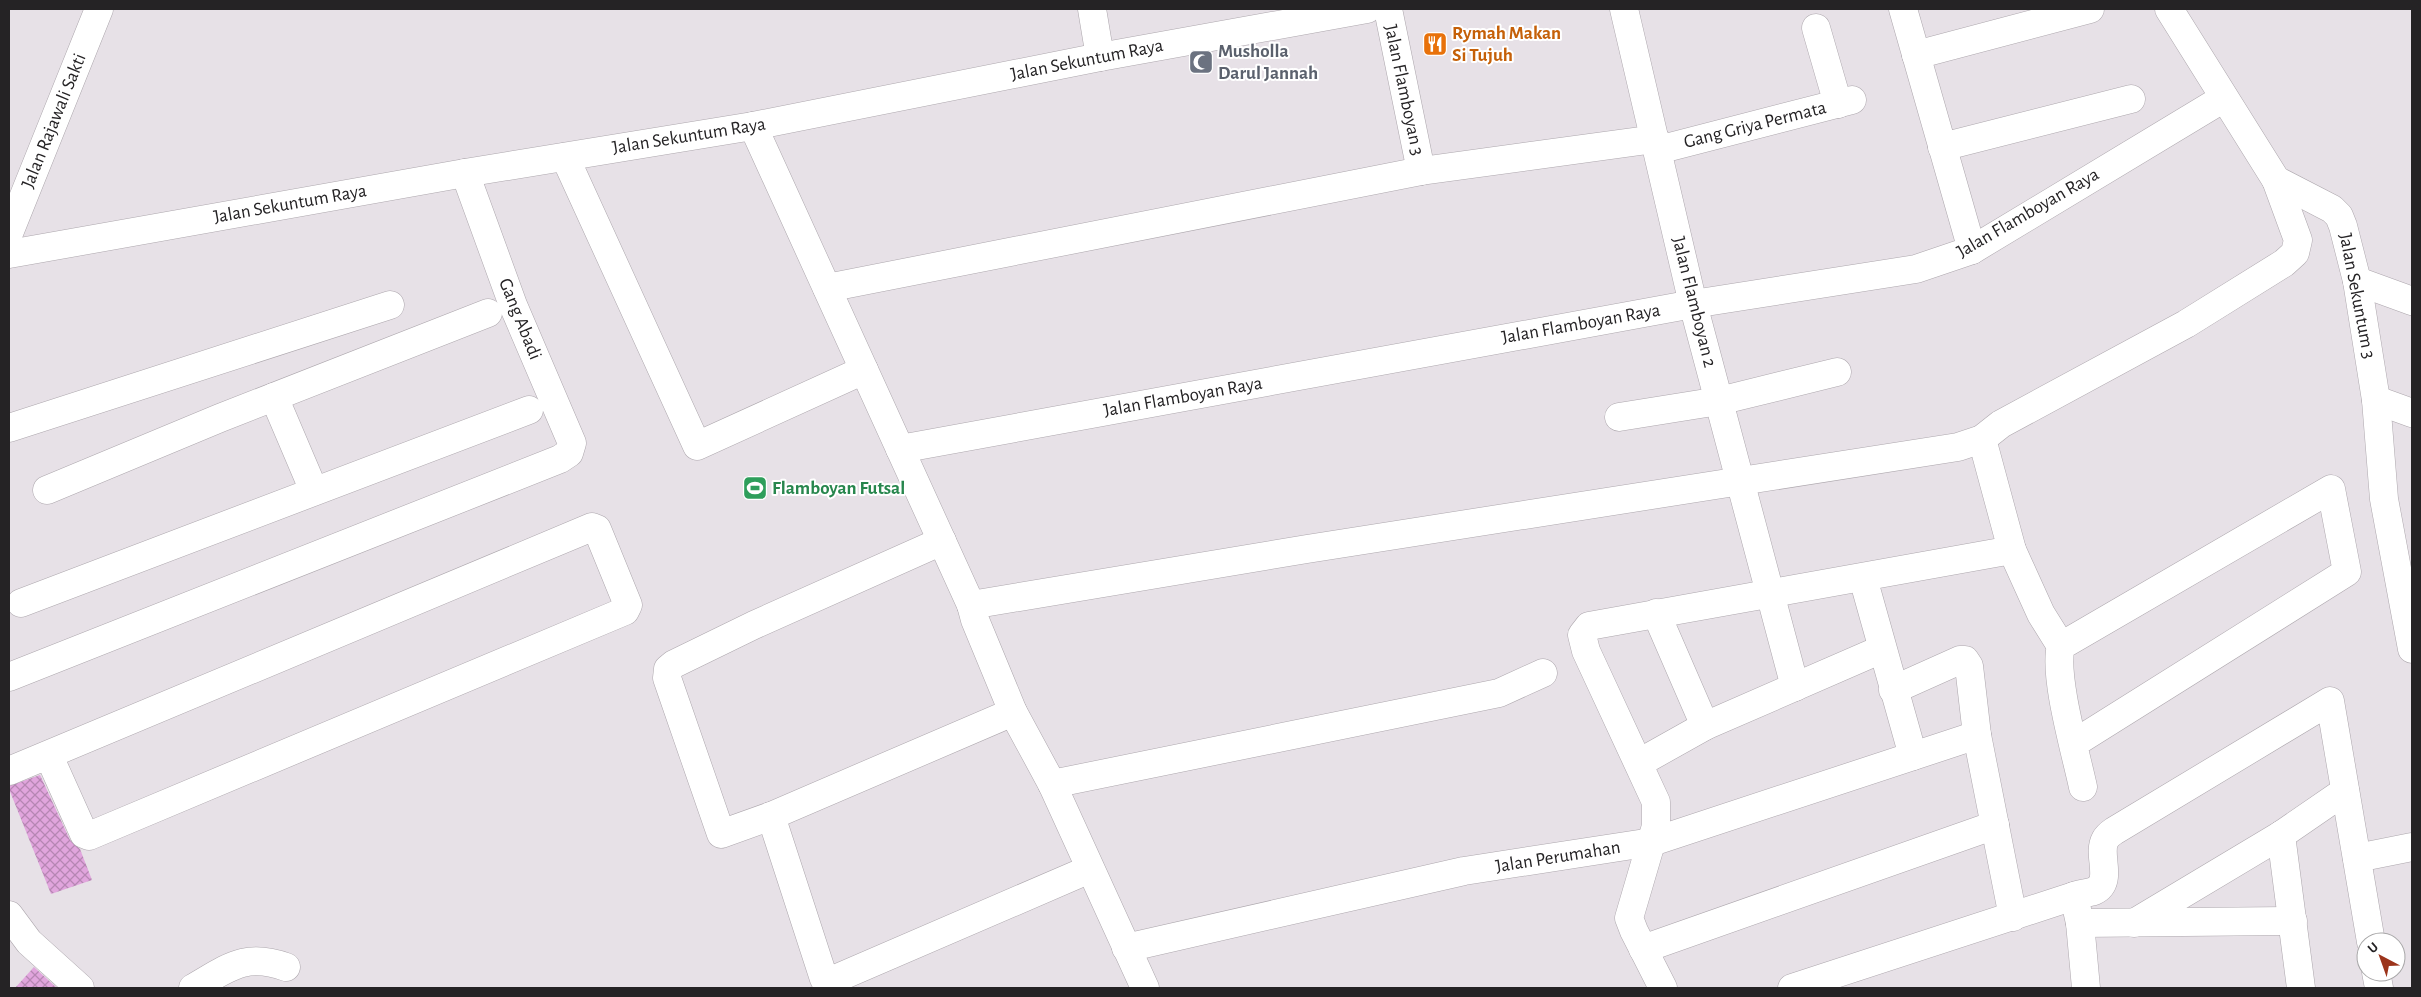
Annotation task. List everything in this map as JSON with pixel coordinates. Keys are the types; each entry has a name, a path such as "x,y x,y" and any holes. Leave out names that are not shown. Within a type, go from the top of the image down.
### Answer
{"street":[{"name":"Jalan Rajawali Sakti","path":"9,233 99,9"},
{"path":"1092,9 1100,57"},
{"name":"Jalan Sekuntum Raya","path":"9,254 465,173 753,126 1100,57 1278,16 1367,9"},
{"name":"Jalan Flamboyan 3","path":"1388,9 1421,171"},
{"name":"Jalan Flamboyan 2","path":"1624,9 1693,304 1796,687"},
{"path":"1903,9 1972,250"},
{"path":"1916,54 2090,9"},
{"path":"971,605 1307,549 1958,447 1982,439 2001,424 2186,324 2284,263 2294,253 2298,240 2276,180 2169,9"},
{"name":"Gang Griya Permata","path":"827,288 1421,171 1656,145 1845,102 1816,28"},
{"name":"Jalan Flamboyan Raya","path":"900,449 1693,304 1916,269 1972,250 2224,98"},
{"path":"1942,147 2131,100"},
{"path":"753,126 971,605 975,620 1012,712 1052,784 1144,988"},
{"path":"565,157 697,446 864,370"},
{"name":"Gang Abadi","path":"9,677 560,459 569,453 572,444 513,305 465,173"},
{"name":"Jalan Sekuntum 3","path":"2276,180 2332,209 2339,216 2356,281 2376,400 2384,498 2403,551 2412,649"},
{"path":"2356,281 2412,301"},
{"path":"9,428 390,304"},
{"path":"47,490 274,397 488,313"},
{"path":"1618,417 1718,401 1836,372"},
{"path":"274,397 314,491"},
{"path":"2376,400 2412,413"},
{"path":"13,604 529,410"},
{"path":"1982,439 2012,550 2041,614 2060,646 2058,662 2083,787"},
{"path":"2060,646 2331,489 2347,572 2073,744"},
{"path":"9,771 49,756 592,527 597,530 628,605 625,611 90,836 84,834 49,756"},
{"path":"942,541 754,625 674,664 668,669 667,678 722,834 770,816 1012,712"},
{"path":"1663,988 1630,918 1656,826 1656,802 1586,651 1582,635 1589,626 2012,550"},
{"path":"1863,578 1913,756"},
{"path":"1656,613 1705,726"},
{"path":"1639,763 1705,726 1882,649"},
{"path":"1893,690 1960,660 1965,660 1970,666 1977,735 2013,917"},
{"path":"1052,784 1499,692 1543,673"},
{"path":"1792,988 2074,896 2095,891 2101,886 2104,879 2102,850 2106,839 2114,831 2330,700 2369,932"},
{"name":"Jalan Perumahan","path":"1126,948 1464,871 1652,842 1977,735"},
{"path":"2134,923 2282,835 2345,791"},
{"path":"770,816 824,979 828,982 1090,869"},
{"path":"1643,949 1995,825"},
{"path":"2282,835 2301,988"},
{"path":"2357,858 2412,847"},
{"path":"2074,896 2080,923 2086,988"},
{"path":"9,914 30,942 80,988"},
{"path":"2080,923 2293,921"},
{"path":"193,988 229,967 244,962 268,960 286,967"}],"building":[{"path":"40,775 70,840 80,849 92,880 51,894 9,789 9,786"},
{"path":"35,968 57,988 15,988"}],"place":[{"name":"Rymah Makan Si Tujuh","path":"1435,44"},
{"name":"Musholla Darul Jannah","path":"1201,62"},
{"name":"Flamboyan Futsal","path":"755,488"}]}
